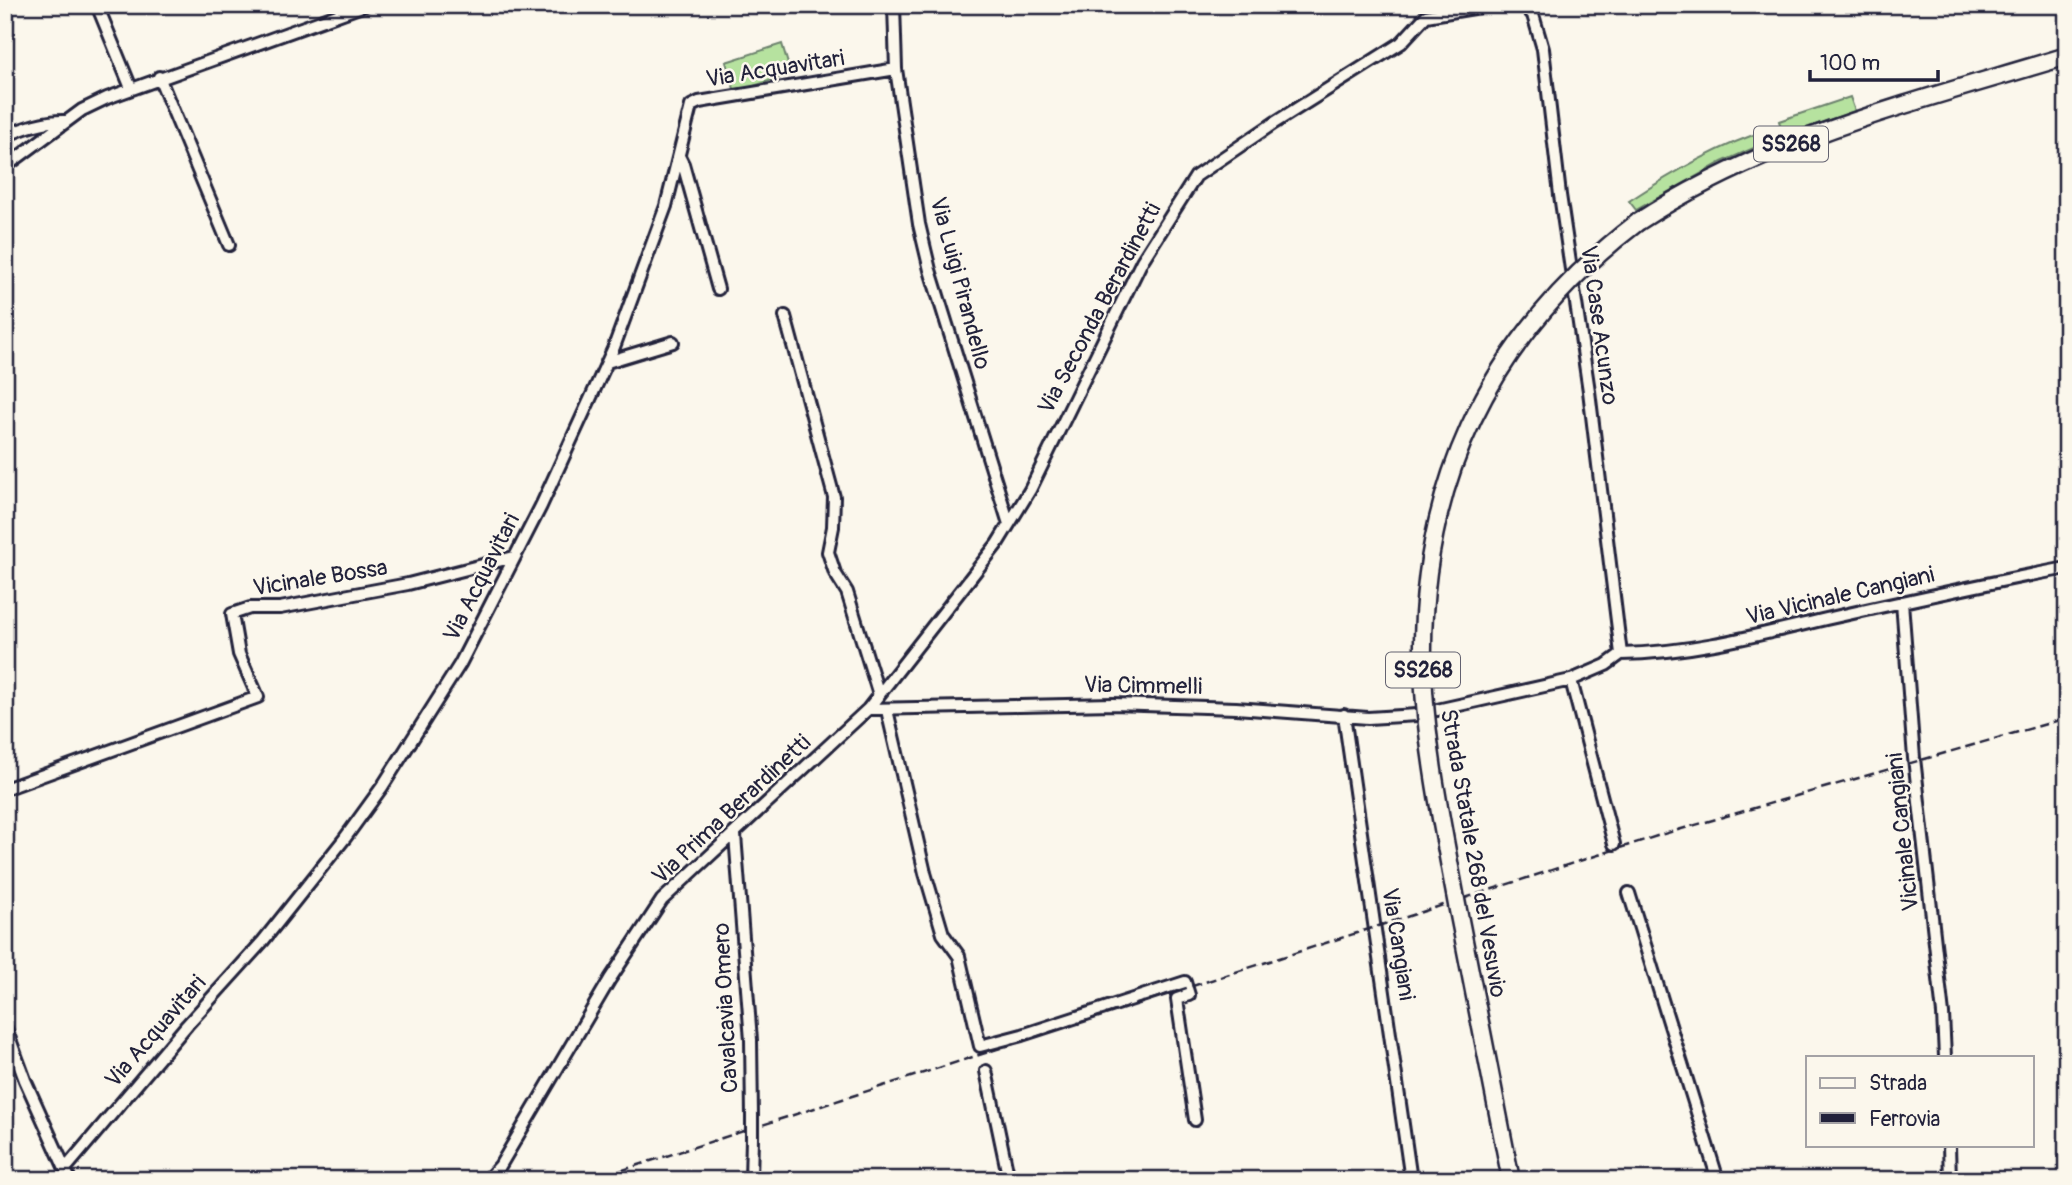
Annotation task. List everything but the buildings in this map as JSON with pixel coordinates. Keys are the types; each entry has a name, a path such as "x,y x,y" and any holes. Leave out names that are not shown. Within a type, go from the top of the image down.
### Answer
{"highway":[{"name":"Strada Statale 268 del Vesuvio","path":"1511,1180 1431,758 1423,658 1428,564 1438,518 1457,455 1470,424 1502,366 1534,321 1586,264 1638,222 1700,184 1769,152 1842,126 2067,56"}],"street":[{"path":"97,5 131,88"},
{"path":"5,167 96,102 159,77 366,5"},
{"name":"Via Luigi Pirandello","path":"894,5 896,68 919,225 930,270 1009,524"},
{"path":"1423,11 1492,5"},
{"name":"Via Case Acunzo","path":"1524,5 1534,15 1542,49 1589,391 1621,654"},
{"name":"Via Seconda Berardinetti","path":"1009,524 1030,490 1142,261 1196,176 1401,43 1423,11"},
{"name":"Via Acquavitari","path":"66,1168 187,1024 263,941 345,838 382,787 460,664 541,506 607,362 657,229 691,106 699,102 896,68"},
{"path":"159,77 229,245"},
{"path":"5,136 30,126 66,121"},
{"path":"679,156 718,289"},
{"path":"785,316 834,497 833,527 828,551 835,573 847,592 879,695"},
{"path":"607,362 673,342"},
{"name":"Via Prima Berardinetti","path":"486,1180 500,1166 610,979 662,901 868,709 998,544 1009,524"},
{"name":"Vicinale Bossa","path":"5,789 258,697 239,654 232,614 250,608 280,608 408,584 514,558"},
{"name":"Via Vicinale Cangiani","path":"1621,654 1658,653 1719,643 2067,568"},
{"name":"Vicinale Cangiani","path":"1902,602 1945,1056"},
{"path":"1437,709 1571,680 1606,666 1621,654"},
{"path":"1571,680 1614,844"},
{"name":"Via Cimmelli","path":"868,709 1113,704 1236,708 1393,718 1416,715"},
{"path":"887,710 925,873 943,934 959,956 981,1046 1185,982 1189,995 1177,999 1195,1121"},
{"name":"Via Cangiani","path":"1344,715 1411,1180"},
{"name":"Cavalcavia Omero","path":"735,835 751,1051 751,1180"},
{"path":"1629,893 1718,1180"},
{"path":"5,1026 25,1080 70,1180"},
{"path":"986,1071 1009,1180"},
{"path":"1949,1146 1950,1180"}],"green space":[{"path":"782,44 791,74 735,92 726,62"},
{"path":"1850,97 1855,111 1772,140 1722,162 1636,210 1629,201 1681,169 1735,142 1773,128 1775,135 1782,132 1779,121"}],"railway":[{"path":"592,1180 1657,836 2067,718"}]}
